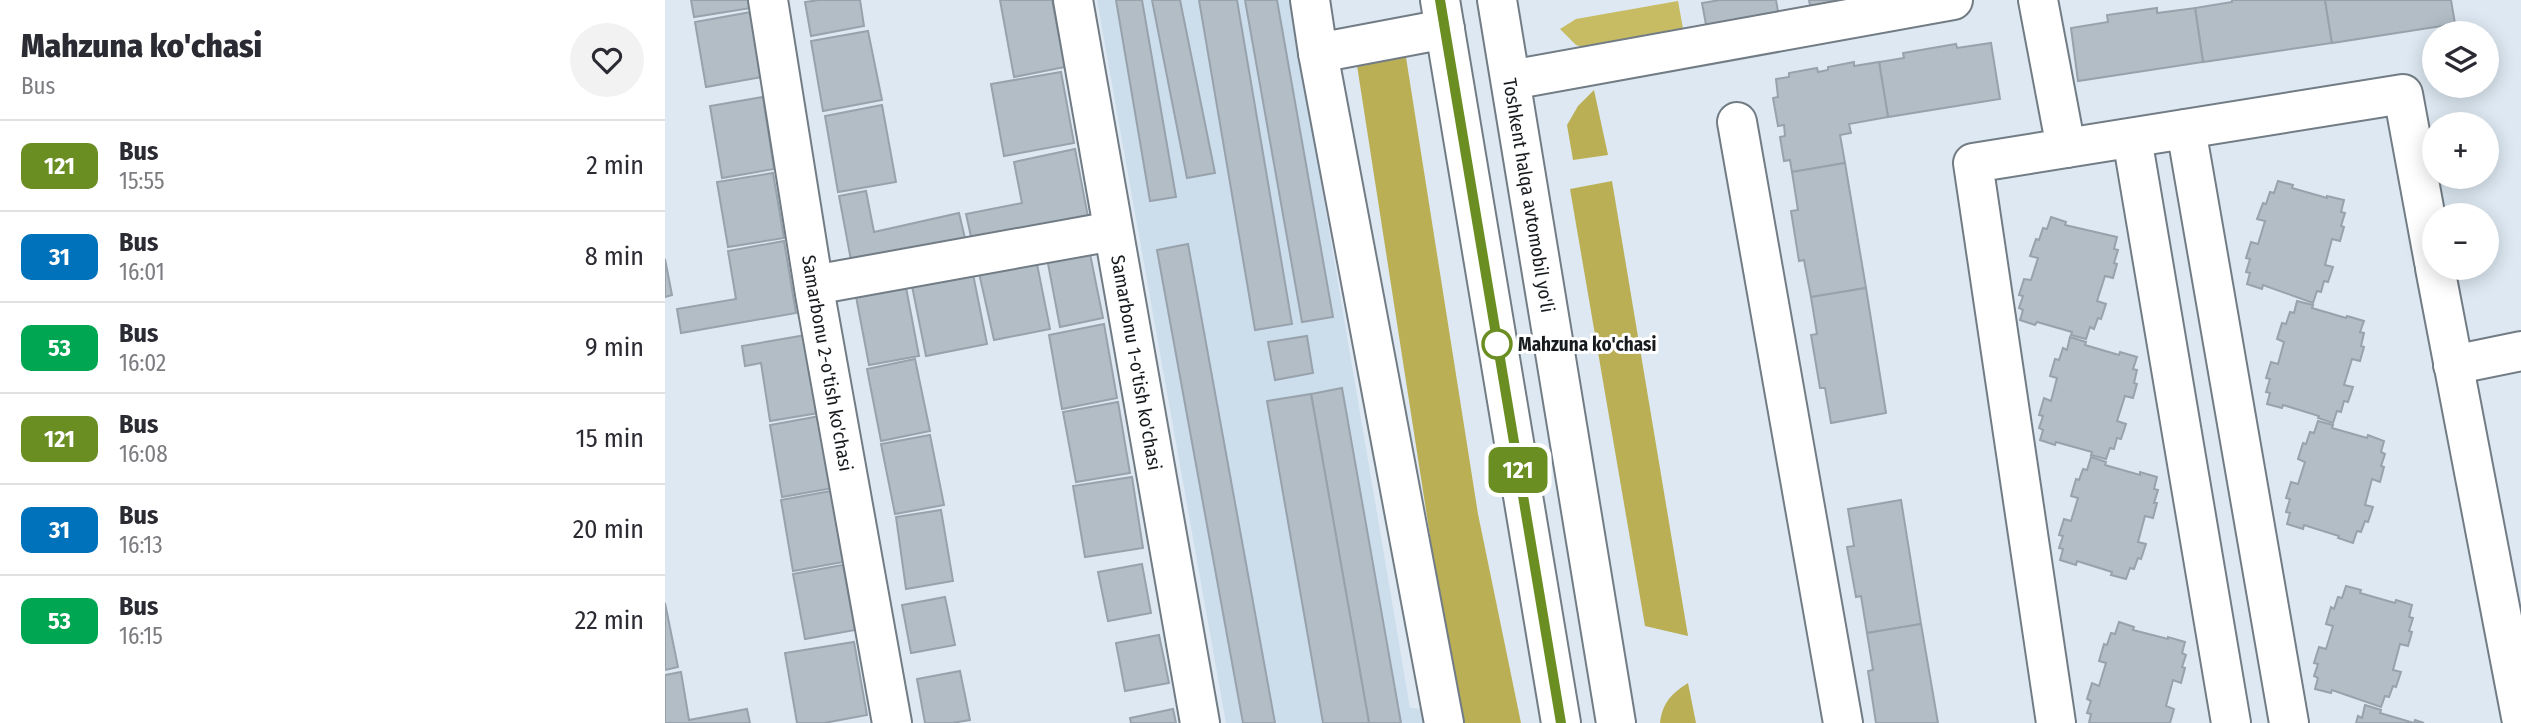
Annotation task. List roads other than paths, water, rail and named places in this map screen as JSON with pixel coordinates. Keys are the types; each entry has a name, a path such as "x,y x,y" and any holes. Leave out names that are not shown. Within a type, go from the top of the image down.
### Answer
{"main road":[{"name":"Samarbonu 2-o'tish ko'chasi","path":"768,0 814,285 892,723"},
{"name":"Samarbonu 1-o'tish ko'chasi","path":"1073,0 1200,723"},
{"path":"1310,0 1444,723"},
{"name":"Toshkent halqa avtomobil yo'li","path":"1497,0 1616,723"},
{"path":"1511,80 1953,0"},
{"path":"2038,0 2066,148"},
{"path":"1318,53 1443,15 1561,723"},
{"path":"2056,723 1973,163 2403,94 2423,203"},
{"path":"1737,122 1843,723"},
{"path":"2186,129 2289,723"},
{"path":"2132,138 2231,723"},
{"path":"814,285 1113,231"},
{"path":"2437,280 2521,717"},
{"path":"2453,365 2521,351"},
{"path":"1523,494 1577,486"}],"place":[{"name":"Mahzuna ko'chasi","path":"1497,344"}]}
